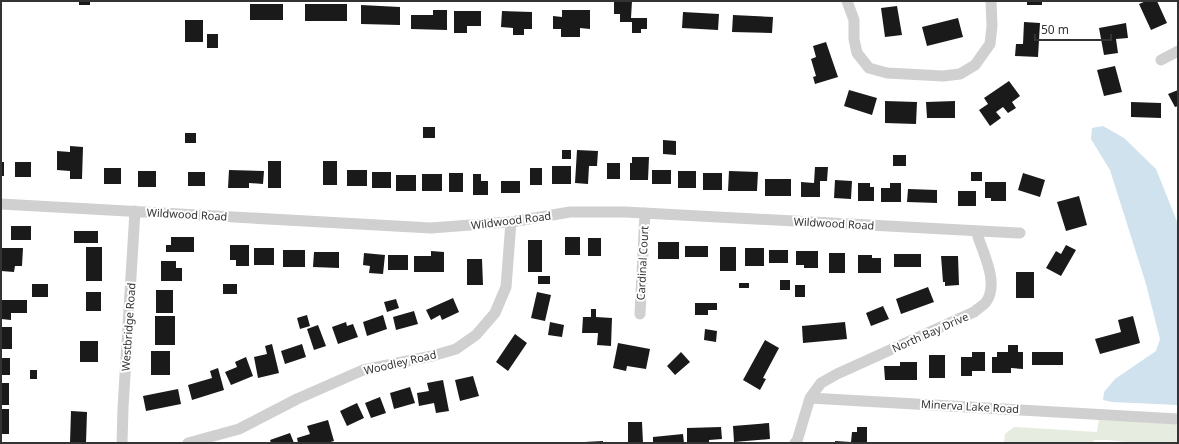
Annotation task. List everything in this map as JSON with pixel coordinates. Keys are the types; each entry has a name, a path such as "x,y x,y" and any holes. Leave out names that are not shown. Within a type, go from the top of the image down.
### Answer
{"street":[{"path":"847,1 854,20 854,38 857,53 869,68 887,73 942,76 960,74 975,65 990,44 992,26 991,1"},
{"path":"1161,60 1178,51"},
{"name":"Wildwood Road","path":"1,204 431,228 511,222 570,212 645,212 1020,233"},
{"name":"Westbridge Road","path":"122,443 135,212"},
{"name":"Cardinal Court","path":"640,314 645,212"},
{"name":"Woodley Road","path":"188,443 239,429 298,399 363,370 432,356 456,349 476,335 495,313 506,287 511,222"},
{"name":"North Bay Drive","path":"810,398 821,383 837,374 974,312 986,303 992,290 991,276 976,231"},
{"path":"795,443 797,441 810,398"},
{"name":"Minerva Lake Road","path":"810,398 1178,419"}],"shaded area":[{"path":"1099,419 1178,424 1178,443 1137,443 1095,440 1091,443 1004,443 1005,434 1014,427 1097,432"}],"water":[{"path":"1103,126 1124,138 1156,169 1178,224 1178,405 1112,402 1103,400 1104,392 1115,379 1156,351 1160,339 1146,284 1110,170 1091,139 1092,128"}],"building":[{"path":"79,1 90,1 90,5 79,5"},
{"path":"614,1 632,1 631,18 647,18 647,29 641,29 641,33 632,33 632,22 620,22 620,14 614,14"},
{"path":"1027,1 1042,1 1042,5 1027,5"},
{"path":"1146,1 1157,1 1167,23 1151,30 1139,4"},
{"path":"250,4 283,4 283,20 250,20"},
{"path":"305,4 347,4 347,21 305,21"},
{"path":"361,5 400,7 400,25 361,24"},
{"path":"897,6 902,35 885,37 881,8"},
{"path":"433,10 447,10 447,30 411,29 411,15 433,15"},
{"path":"562,10 590,10 590,29 580,28 580,37 561,37 561,29 553,29 553,16 562,17"},
{"path":"454,11 481,11 481,26 467,26 467,33 454,33"},
{"path":"502,11 532,12 532,29 524,29 524,35 513,35 513,28 501,27"},
{"path":"683,12 719,14 718,30 682,28"},
{"path":"733,15 773,17 772,33 732,32"},
{"path":"958,18 963,37 927,46 922,27"},
{"path":"185,20 203,20 203,42 185,42"},
{"path":"1024,22 1040,23 1038,57 1015,56 1016,44 1023,44"},
{"path":"1126,23 1128,38 1116,39 1118,53 1104,55 1099,28"},
{"path":"207,34 218,34 218,48 207,48"},
{"path":"826,42 838,77 815,84 813,77 816,76 811,59 816,57 813,46"},
{"path":"1115,66 1122,92 1104,96 1097,70"},
{"path":"1009,81 1020,96 1012,102 1016,108 1008,113 1003,107 996,112 1001,118 990,126 979,110 988,104 984,98"},
{"path":"849,90 877,98 872,115 844,106"},
{"path":"1178,90 1178,106 1175,107 1168,94"},
{"path":"885,101 917,102 916,124 885,123"},
{"path":"955,101 955,118 927,118 926,102"},
{"path":"1131,102 1161,103 1161,118 1131,117"},
{"path":"423,127 435,127 435,138 423,138"},
{"path":"185,133 196,133 196,143 185,143"},
{"path":"663,140 676,141 676,155 663,154"},
{"path":"70,146 83,147 82,179 70,179 70,171 57,170 57,151 70,152"},
{"path":"562,150 571,150 571,159 562,159"},
{"path":"577,150 598,151 597,166 589,166 588,184 575,183"},
{"path":"893,155 906,155 906,166 893,166"},
{"path":"632,157 649,157 648,180 630,180 630,163 632,163"},
{"path":"268,161 281,161 281,188 268,188"},
{"path":"323,161 337,161 337,185 323,185"},
{"path":"1,162 4,162 4,176 1,176"},
{"path":"15,162 31,162 31,177 15,177"},
{"path":"607,163 620,163 620,179 607,179"},
{"path":"552,166 571,166 571,184 552,184"},
{"path":"815,167 828,167 827,181 820,181 820,197 801,197 801,182 814,183"},
{"path":"104,168 121,168 121,184 104,184"},
{"path":"530,168 542,168 542,185 530,185"},
{"path":"229,170 264,171 263,184 249,183 249,188 228,188"},
{"path":"347,170 367,170 367,186 347,186"},
{"path":"652,170 671,170 671,184 652,184"},
{"path":"138,171 156,171 156,187 138,187"},
{"path":"678,171 696,171 696,188 678,188"},
{"path":"729,171 758,172 757,191 728,191"},
{"path":"188,172 205,172 205,186 188,186"},
{"path":"372,172 391,172 391,188 372,188"},
{"path":"971,172 982,172 982,181 971,181"},
{"path":"449,173 463,173 463,192 449,192"},
{"path":"703,173 722,173 722,190 703,190"},
{"path":"1023,173 1045,180 1040,197 1018,190"},
{"path":"422,174 442,174 442,191 422,191"},
{"path":"473,174 481,174 481,181 488,181 488,195 473,195"},
{"path":"396,175 416,175 416,191 396,191"},
{"path":"765,179 791,179 791,196 765,196"},
{"path":"835,180 852,181 851,199 834,198"},
{"path":"501,181 520,181 520,193 501,193"},
{"path":"985,182 1006,182 1006,201 991,201 991,198 985,198"},
{"path":"858,183 870,183 870,187 874,187 874,201 858,201"},
{"path":"890,183 901,183 901,202 881,202 881,188 890,188"},
{"path":"908,189 937,190 937,203 907,202"},
{"path":"958,191 976,191 976,206 958,206"},
{"path":"1079,196 1087,225 1066,231 1057,202"},
{"path":"11,226 31,226 31,240 11,240"},
{"path":"74,231 98,231 98,243 74,243"},
{"path":"171,237 194,237 194,252 166,252 166,245 171,245"},
{"path":"565,237 580,237 580,255 565,255"},
{"path":"588,238 601,238 601,256 588,256"},
{"path":"528,240 542,240 542,272 528,272"},
{"path":"658,242 679,242 679,259 658,259"},
{"path":"230,245 249,245 249,266 236,266 236,260 230,260"},
{"path":"1066,245 1076,250 1061,276 1046,268 1056,251 1061,254"},
{"path":"685,246 708,246 708,257 685,257"},
{"path":"86,247 102,247 102,281 86,281"},
{"path":"720,247 736,247 736,271 720,271"},
{"path":"1,248 23,248 22,266 15,266 14,272 1,271"},
{"path":"254,248 274,248 274,265 254,265"},
{"path":"745,248 764,248 764,266 745,266"},
{"path":"283,250 305,250 305,267 283,267"},
{"path":"769,250 788,250 788,263 769,263"},
{"path":"431,251 444,252 444,272 414,272 414,256 431,256"},
{"path":"796,251 818,251 818,268 804,268 804,265 796,265"},
{"path":"314,252 339,252 339,268 313,267"},
{"path":"364,253 385,255 383,274 369,273 370,266 363,265"},
{"path":"829,253 845,253 845,273 829,273"},
{"path":"894,254 921,254 921,267 894,267"},
{"path":"388,255 408,255 408,270 388,270"},
{"path":"858,255 872,255 872,258 881,258 881,273 858,273"},
{"path":"941,256 958,256 959,285 945,286 945,282 943,282"},
{"path":"467,259 482,259 483,285 467,285"},
{"path":"161,261 176,261 176,268 182,268 182,281 161,281"},
{"path":"1016,272 1034,272 1034,298 1016,298"},
{"path":"538,276 550,276 550,284 538,284"},
{"path":"780,280 790,280 790,290 780,290"},
{"path":"739,283 749,283 749,288 739,288"},
{"path":"32,284 48,284 48,297 32,297"},
{"path":"223,284 237,284 237,294 223,294"},
{"path":"795,285 805,285 805,297 795,297"},
{"path":"928,287 934,302 901,314 896,299"},
{"path":"156,290 173,290 173,313 156,313"},
{"path":"86,292 101,292 101,311 86,311"},
{"path":"537,292 551,295 545,321 531,318"},
{"path":"453,298 459,312 442,320 440,315 431,320 426,310"},
{"path":"396,299 399,308 387,312 384,302"},
{"path":"1,300 27,300 27,313 11,313 11,320 1,319"},
{"path":"695,303 717,303 717,310 708,310 708,315 695,315"},
{"path":"883,306 889,319 871,326 866,313"},
{"path":"591,309 596,309 596,317 612,318 611,346 597,345 598,333 582,333 583,317 591,317"},
{"path":"414,311 418,324 396,330 393,317"},
{"path":"307,315 310,326 300,329 297,318"},
{"path":"383,315 387,329 367,336 363,322"},
{"path":"155,316 175,316 175,345 155,345"},
{"path":"1133,316 1140,343 1100,354 1095,339 1121,332 1118,320"},
{"path":"346,322 347,326 353,324 358,337 338,344 332,327"},
{"path":"550,322 564,325 562,337 548,335"},
{"path":"845,322 847,339 803,343 802,326"},
{"path":"318,325 326,346 314,350 307,329"},
{"path":"1,327 12,327 12,349 1,349"},
{"path":"705,329 717,331 716,342 704,340"},
{"path":"515,334 527,343 508,371 496,362"},
{"path":"765,340 779,348 763,378 766,379 760,390 743,380"},
{"path":"80,341 98,341 98,362 80,362"},
{"path":"618,343 650,349 646,369 627,366 626,371 613,368"},
{"path":"272,344 279,373 258,378 254,357 267,354 265,346"},
{"path":"302,344 306,357 285,364 281,351"},
{"path":"1008,345 1018,345 1018,352 1023,352 1023,369 1011,368 1011,373 992,373 992,357 997,357 997,352 1008,352"},
{"path":"151,351 170,351 170,375 151,375"},
{"path":"681,352 690,362 675,375 667,366"},
{"path":"972,352 985,352 985,371 972,371 972,376 961,376 961,357 972,357"},
{"path":"1032,352 1063,352 1063,365 1032,365"},
{"path":"929,355 945,355 945,378 929,378"},
{"path":"246,357 253,376 231,385 225,372 237,367 235,362"},
{"path":"1,358 10,358 10,375 1,375"},
{"path":"900,362 917,362 917,380 885,380 884,366 900,366"},
{"path":"218,368 224,390 192,400 188,385 212,378 210,371"},
{"path":"30,370 37,370 37,379 30,379"},
{"path":"473,376 479,396 460,401 455,380"},
{"path":"443,380 449,411 436,413 434,403 419,406 417,393 429,391 427,383"},
{"path":"1,383 9,383 9,405 1,405"},
{"path":"410,387 415,403 394,409 390,393"},
{"path":"178,389 181,404 146,411 143,396"},
{"path":"380,397 386,413 371,418 365,403"},
{"path":"357,403 364,418 347,426 340,411"},
{"path":"1,409 9,409 9,434 1,434"},
{"path":"71,411 87,412 86,443 70,443"},
{"path":"328,420 334,441 327,443 298,443 297,438 310,434 307,426"},
{"path":"628,422 642,422 643,443 628,443"},
{"path":"769,423 770,439 734,442 733,426"},
{"path":"721,427 722,439 709,440 709,443 687,443 687,428"},
{"path":"857,427 867,427 867,443 835,443 835,441 851,442 852,432 857,432"},
{"path":"290,433 294,443 271,443 270,440"},
{"path":"683,434 684,443 653,443 653,437"},
{"path":"603,441 603,443 584,443 584,442"}]}
